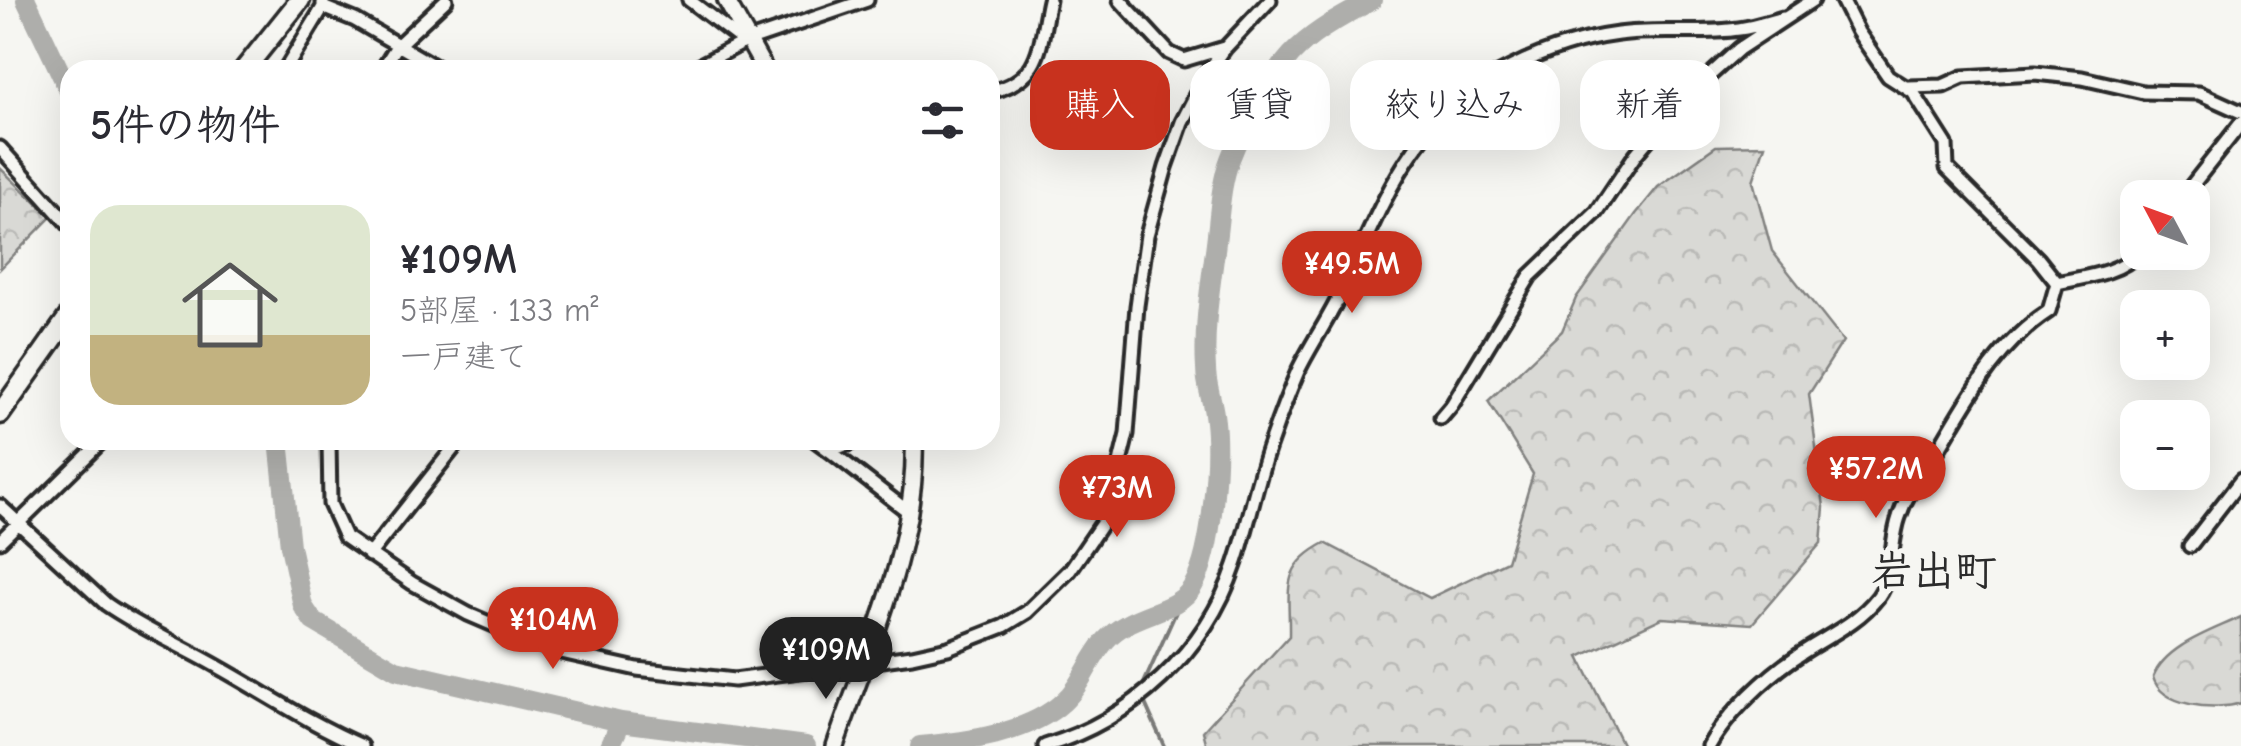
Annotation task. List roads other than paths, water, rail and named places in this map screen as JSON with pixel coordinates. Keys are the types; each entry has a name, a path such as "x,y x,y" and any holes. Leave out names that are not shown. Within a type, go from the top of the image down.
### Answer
{"main road":[{"path":"252,60 300,0"},
{"path":"0,414 60,329"}],"street":[{"path":"388,60 397,46 446,0"},
{"path":"690,0 747,41"},
{"path":"726,0 759,60"},
{"path":"710,60 747,41 867,0"},
{"path":"1000,87 1022,77 1038,60 1050,0"},
{"path":"1120,0 1169,53 1184,60 1225,48"},
{"path":"329,450 330,504 345,536 369,555 468,614 531,643 637,669 734,680 862,667 948,648 1004,626 1048,593 1094,540 1107,516 1127,434 1148,235 1182,122 1225,48 1270,0"},
{"path":"1441,418 1530,276 1597,212 1636,154 1678,103 1740,49 1813,0"},
{"path":"1842,0 1888,76 1908,86 1943,86 1963,77 2035,73 2082,78 2143,92 2198,93 2241,112"},
{"path":"291,60 324,4 423,60"},
{"path":"1045,746 1101,723 1132,703 1183,656 1206,628 1234,569 1270,442 1299,370 1340,295 1384,196 1412,148 1425,134 1487,82 1556,48 1622,33 1736,30 1783,18"},
{"path":"1908,86 1946,144 1947,168 2057,283"},
{"path":"2196,180 2241,123"},
{"path":"0,148 60,215"},
{"path":"2057,283 2120,265"},
{"path":"1709,746 1770,676 1858,619 1882,593 1897,521 1913,482 1940,448 1980,380 2023,328 2049,311 2057,283"},
{"path":"0,541 93,450"},
{"path":"369,555 452,450"},
{"path":"835,746 900,554 910,513 913,450"},
{"path":"830,451 910,513"},
{"path":"2190,546 2241,480"},
{"path":"0,506 124,617 222,668 306,720 362,746"}],"waterway":[{"path":"26,0 60,72"},
{"path":"920,746 995,735 1049,713 1070,695 1106,640 1128,623 1176,602 1193,586 1206,550 1213,502 1216,431 1206,375 1206,335 1227,168 1257,104 1291,55 1319,31 1372,0"},
{"path":"280,450 290,546 303,606 313,621 396,670 621,722 806,746"},
{"path":"1164,746 1140,692 1180,603"},
{"path":"610,746 621,722"}],"district":[{"name":"岩出町","path":"1934,571"}]}
